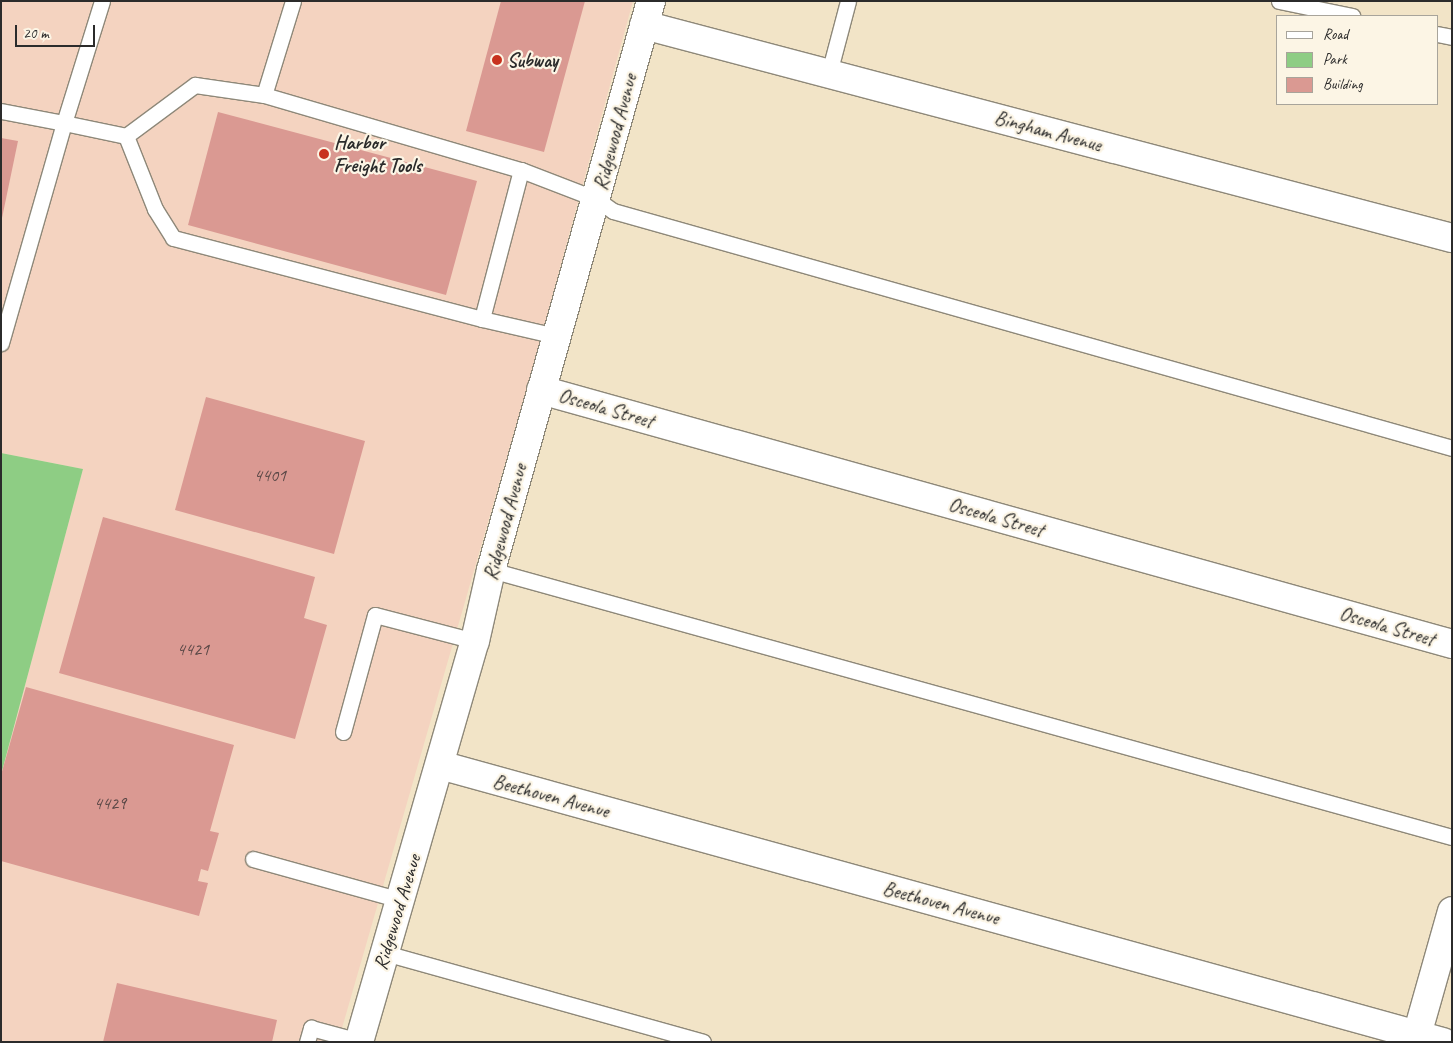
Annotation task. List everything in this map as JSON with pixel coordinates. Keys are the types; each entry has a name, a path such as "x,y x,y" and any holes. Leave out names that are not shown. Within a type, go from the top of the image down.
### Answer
{"street":[{"name":"Bingham Avenue","path":"647,13 829,74 1452,238"},
{"name":"Ridgewood Avenue","path":"359,1041 476,641 491,570 647,13"},
{"name":"Osceola Street","path":"541,390 1452,644"},
{"name":"Beethoven Avenue","path":"440,765 1425,1039"},
{"path":"1425,1039 1452,911"}],"lane":[{"path":"1,343 64,123 102,1"},
{"path":"264,95 293,1"},
{"path":"829,74 848,1"},
{"path":"1280,1 1347,15"},
{"path":"1438,34 1452,37"},
{"path":"1,110 126,136 195,86 264,95 521,170 596,199 613,212 1452,448"},
{"path":"126,136 155,209 173,238 482,319 556,336"},
{"path":"482,319 521,170"},
{"path":"491,570 1452,837"},
{"path":"343,732 375,615 476,641"},
{"path":"253,859 401,900"},
{"path":"385,953 703,1042"},
{"path":"307,1042 311,1028 359,1041"}],"shaded area":[{"path":"1,1 633,1 535,359 338,1042 1,1042 1,775 83,469 1,453"}],"green space":[{"path":"1,453 83,469 1,775"}],"building":[{"path":"501,1 585,1 544,152 466,131"},
{"path":"218,112 477,181 446,295 188,225"},
{"path":"1,138 18,141 2,218 1,218"},
{"path":"206,397 365,441 334,554 175,510"},
{"path":"103,517 315,577 304,618 327,625 295,739 59,673"},
{"path":"26,687 234,745 210,831 219,833 208,871 201,869 198,881 208,883 199,916 1,861 1,775"},
{"path":"117,983 277,1020 272,1042 103,1042"}],"place":[{"name":"Subway","path":"497,60"},
{"name":"Harbor Freight Tools","path":"324,154"}]}
